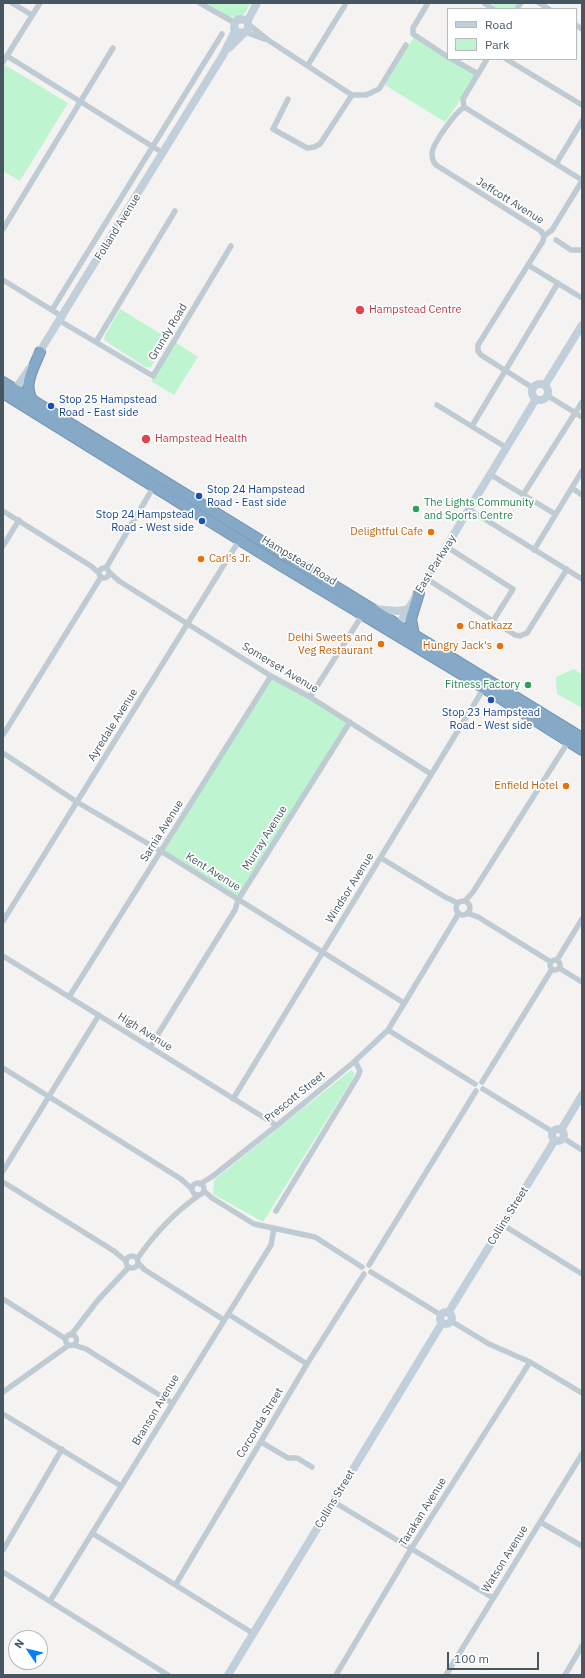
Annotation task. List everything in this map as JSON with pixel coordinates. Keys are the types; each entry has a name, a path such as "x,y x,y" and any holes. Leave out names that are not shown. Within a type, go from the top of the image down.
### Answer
{"highway":[{"path":"34,401 29,394 28,385 40,352"},
{"name":"Hampstead Road","path":"3,382 9,393 413,639 578,735"},
{"name":"Hampstead Road","path":"9,393 34,401 157,482"},
{"path":"413,639 411,619 419,593"},
{"name":"Hampstead Road","path":"367,610 398,626 413,639 484,688 582,750"},
{"path":"568,742 578,735"}],"street":[{"path":"12,3 32,15"},
{"path":"3,62 40,3"},
{"path":"200,3 268,40 352,95 366,95 379,89 406,45"},
{"name":"Folland Avenue","path":"9,393 40,352 62,319 255,3"},
{"path":"428,3 413,28 413,34 447,56"},
{"path":"308,65 345,4"},
{"path":"242,26 268,40"},
{"name":"Folland Avenue","path":"52,310 151,146 222,34"},
{"path":"3,229 113,48"},
{"path":"7,56 79,103 163,153"},
{"path":"454,60 478,74"},
{"path":"485,60 463,98 464,107 582,181 552,230 544,236"},
{"path":"508,60 582,105"},
{"path":"288,99 273,129 307,148 320,144 352,95"},
{"name":"Jeffcott Avenue","path":"464,107 455,114 433,150 432,157 436,166 541,231 544,236 543,241 478,345 478,351 481,355 533,388"},
{"path":"556,164 582,121"},
{"path":"96,342 175,211"},
{"path":"556,240 571,250 582,250"},
{"name":"Grundy Road","path":"3,280 52,310 62,319 96,342 153,376 231,246"},
{"path":"528,265 582,298"},
{"path":"472,426 558,283"},
{"path":"545,385 579,338 582,325"},
{"path":"540,384 545,385 548,389 548,396 544,400 536,399 533,395 533,388 540,384"},
{"path":"548,396 582,417"},
{"name":"East Parkway","path":"398,626 470,510 536,399"},
{"path":"523,495 582,402"},
{"path":"437,405 507,448"},
{"path":"534,550 582,471"},
{"path":"491,475 555,514"},
{"path":"3,739 5,733 104,573 157,482"},
{"path":"572,488 582,494"},
{"path":"470,510 582,579"},
{"name":"Somerset Avenue","path":"3,511 91,566 119,581 188,623 271,676 310,697 431,774"},
{"path":"3,546 19,520"},
{"name":"Ayredale Avenue","path":"3,921 242,535"},
{"path":"447,547 513,589 492,620"},
{"path":"427,579 515,635 520,636 527,633 567,569"},
{"path":"310,697 367,610 398,612 409,609"},
{"name":"Sarnia Avenue","path":"69,997 271,676"},
{"name":"Windsor Avenue","path":"233,1099 484,688"},
{"name":"Murray Avenue","path":"150,1047 235,910 238,900 350,722"},
{"path":"475,1084 388,1030 451,926 568,742"},
{"name":"Kent Avenue","path":"3,753 11,760"},
{"name":"Kent Avenue","path":"3,756 77,802 161,851 404,1003"},
{"path":"381,858 551,962"},
{"path":"559,968 560,964 558,960 582,919"},
{"name":"High Avenue","path":"3,956 276,1125"},
{"path":"551,962 558,960"},
{"path":"475,1084 482,1082 552,969 550,967 551,962"},
{"path":"552,969 556,970 559,968 582,982"},
{"path":"3,1171 99,1015"},
{"name":"Prescott Street","path":"3,1392 56,1354 71,1340 98,1300 213,1176 355,1061 388,1030"},
{"path":"276,1211 358,1076 360,1071 355,1061"},
{"path":"3,1068 254,1224 315,1237 362,1267 361,1270 364,1274 367,1275 371,1272"},
{"path":"482,1082 484,1086 483,1089"},
{"path":"362,1267 369,1265 476,1091 474,1087 475,1084"},
{"path":"476,1091 481,1091 483,1089"},
{"path":"483,1089 582,1150"},
{"name":"Collins Street","path":"228,1675 334,1502 444,1317 503,1225 582,1095"},
{"path":"3,1182 224,1320"},
{"path":"503,1225 582,1274"},
{"name":"Branson Avenue","path":"50,1601 271,1245 274,1228"},
{"path":"369,1265 372,1269 371,1272"},
{"path":"371,1272 444,1317 447,1324 451,1321 489,1344 530,1362 582,1393"},
{"name":"Corconda Street","path":"176,1584 307,1364 364,1274"},
{"path":"3,1299 172,1403"},
{"path":"228,1314 307,1364"},
{"name":"Tarakan Avenue","path":"336,1675 412,1549 530,1362"},
{"path":"3,1414 121,1486"},
{"path":"261,1442 288,1458 297,1458 312,1467"},
{"path":"3,1550 62,1449"},
{"name":"Watson Avenue","path":"446,1675 582,1454"},
{"path":"334,1502 493,1598"},
{"path":"540,1522 582,1546"},
{"path":"92,1533 254,1634"},
{"path":"3,1572 168,1675"},
{"path":"565,1675 582,1646"}],"green space":[{"path":"207,3 251,3 243,16 229,17"},
{"path":"494,3 519,3 516,8 491,8"},
{"path":"414,37 447,57 447,60 453,60 478,75 445,122 385,85"},
{"path":"5,65 68,103 20,181 3,171 3,69"},
{"path":"120,309 169,339 151,367 145,367 104,340 105,335"},
{"path":"175,342 198,357 174,395 151,381"},
{"path":"574,669 582,675 582,708 557,694 556,677"},
{"path":"271,676 350,722 238,900 161,851"},
{"path":"351,1070 355,1074 353,1078 263,1222 213,1194 214,1180"}],"place":[{"name":"Hampstead Centre","path":"360,310"},
{"name":"Stop 25 Hampstead Road - East side","path":"51,406"},
{"name":"Hampstead Health","path":"146,439"},
{"name":"Stop 24 Hampstead Road - East side","path":"199,496"},
{"name":"The Lights Community and Sports Centre","path":"416,509"},
{"name":"Stop 24 Hampstead Road - West side","path":"202,521"},
{"name":"Delightful Cafe","path":"431,532"},
{"name":"Carl's Jr.","path":"201,559"},
{"name":"Chatkazz","path":"460,626"},
{"name":"Delhi Sweets and Veg Restaurant","path":"381,644"},
{"name":"Hungry Jack's","path":"500,646"},
{"name":"Fitness Factory","path":"528,685"},
{"name":"Stop 23 Hampstead Road - West side","path":"491,700"},
{"name":"Enfield Hotel","path":"566,786"}]}
